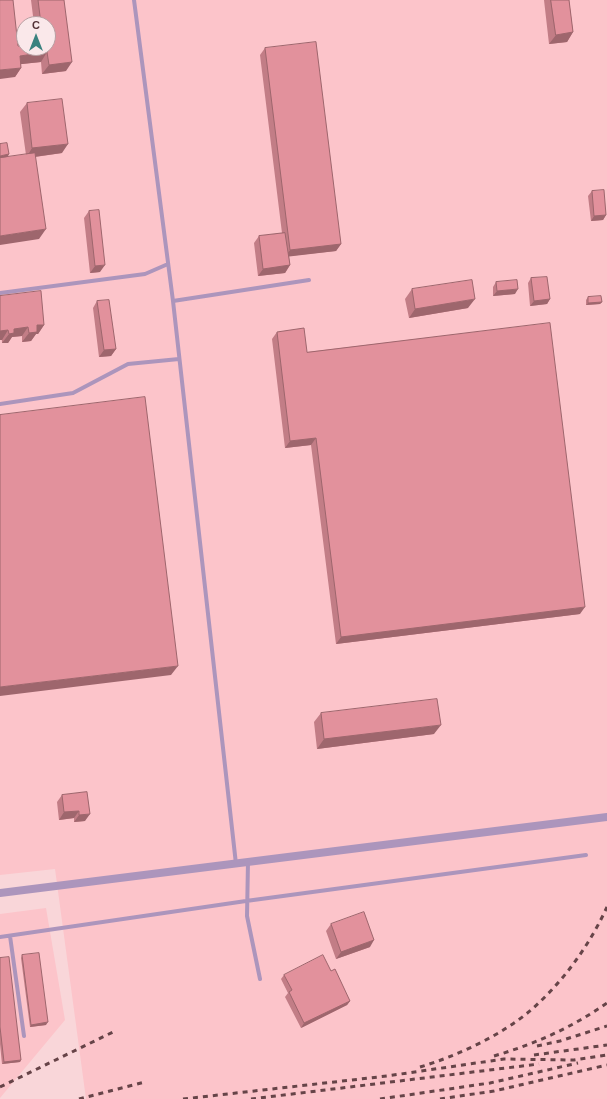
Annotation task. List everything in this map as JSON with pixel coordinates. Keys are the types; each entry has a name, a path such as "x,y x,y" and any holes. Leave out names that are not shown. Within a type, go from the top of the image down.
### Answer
{"street":[{"path":"0,893 607,817"}],"lane":[{"path":"134,0 173,301 236,864"},
{"path":"0,293 145,274 168,264"},
{"path":"173,301 308,280"},
{"path":"0,404 74,393 128,364 179,360"},
{"path":"0,937 586,855"},
{"path":"248,862 246,916 260,979"},
{"path":"10,936 24,1036"}],"shaded area":[{"path":"0,0 607,0 607,1099 86,1099 55,869 0,875"},
{"path":"46,908 65,1020 0,1098 0,914"}],"building":[{"path":"0,0 13,0 16,28 16,56 20,56 21,68 0,70"},
{"path":"38,0 64,0 72,62 49,65 48,56 56,56 56,16 40,16"},
{"path":"551,0 569,0 573,32 556,35"},
{"path":"316,42 341,244 290,250 265,48"},
{"path":"62,99 68,144 32,148 27,103"},
{"path":"7,143 9,154 0,156 0,144"},
{"path":"35,153 46,229 0,236 0,158"},
{"path":"604,190 606,215 594,216 592,191"},
{"path":"99,210 105,265 95,266 89,211"},
{"path":"285,233 290,265 263,269 259,236"},
{"path":"547,277 550,299 534,301 531,278"},
{"path":"472,280 475,299 415,309 412,289"},
{"path":"517,280 518,289 497,291 496,282"},
{"path":"41,291 44,325 37,325 37,332 29,333 28,327 14,329 14,333 9,334 8,330 0,331 0,296"},
{"path":"601,296 602,302 588,303 588,297"},
{"path":"109,300 116,349 104,350 97,301"},
{"path":"550,323 585,607 341,637 316,438 290,441 277,332 304,328 307,352"},
{"path":"145,397 178,666 0,687 0,415"},
{"path":"437,699 441,725 324,739 321,713"},
{"path":"87,792 90,814 79,815 79,811 64,812 62,795"},
{"path":"364,912 374,940 341,952 331,924"},
{"path":"39,953 48,1022 31,1025 22,955"},
{"path":"323,955 331,971 335,969 350,1001 304,1023 289,992 292,990 284,975"},
{"path":"9,957 21,1060 4,1062 0,1027 0,958"}],"railway":[{"path":"420,1067 449,1057 478,1044 507,1028 531,1010 554,988 574,963 592,936 607,907"},
{"path":"494,1056 553,1034 581,1020 607,1003"},
{"path":"537,1046 560,1041 607,1026"},
{"path":"0,1087 113,1032"},
{"path":"534,1055 607,1045"},
{"path":"183,1099 387,1076 504,1059 574,1060 607,1055"},
{"path":"380,1099 490,1083 578,1063"},
{"path":"251,1099 539,1064"},
{"path":"440,1099 494,1091 607,1065"},
{"path":"79,1099 145,1082"}]}
